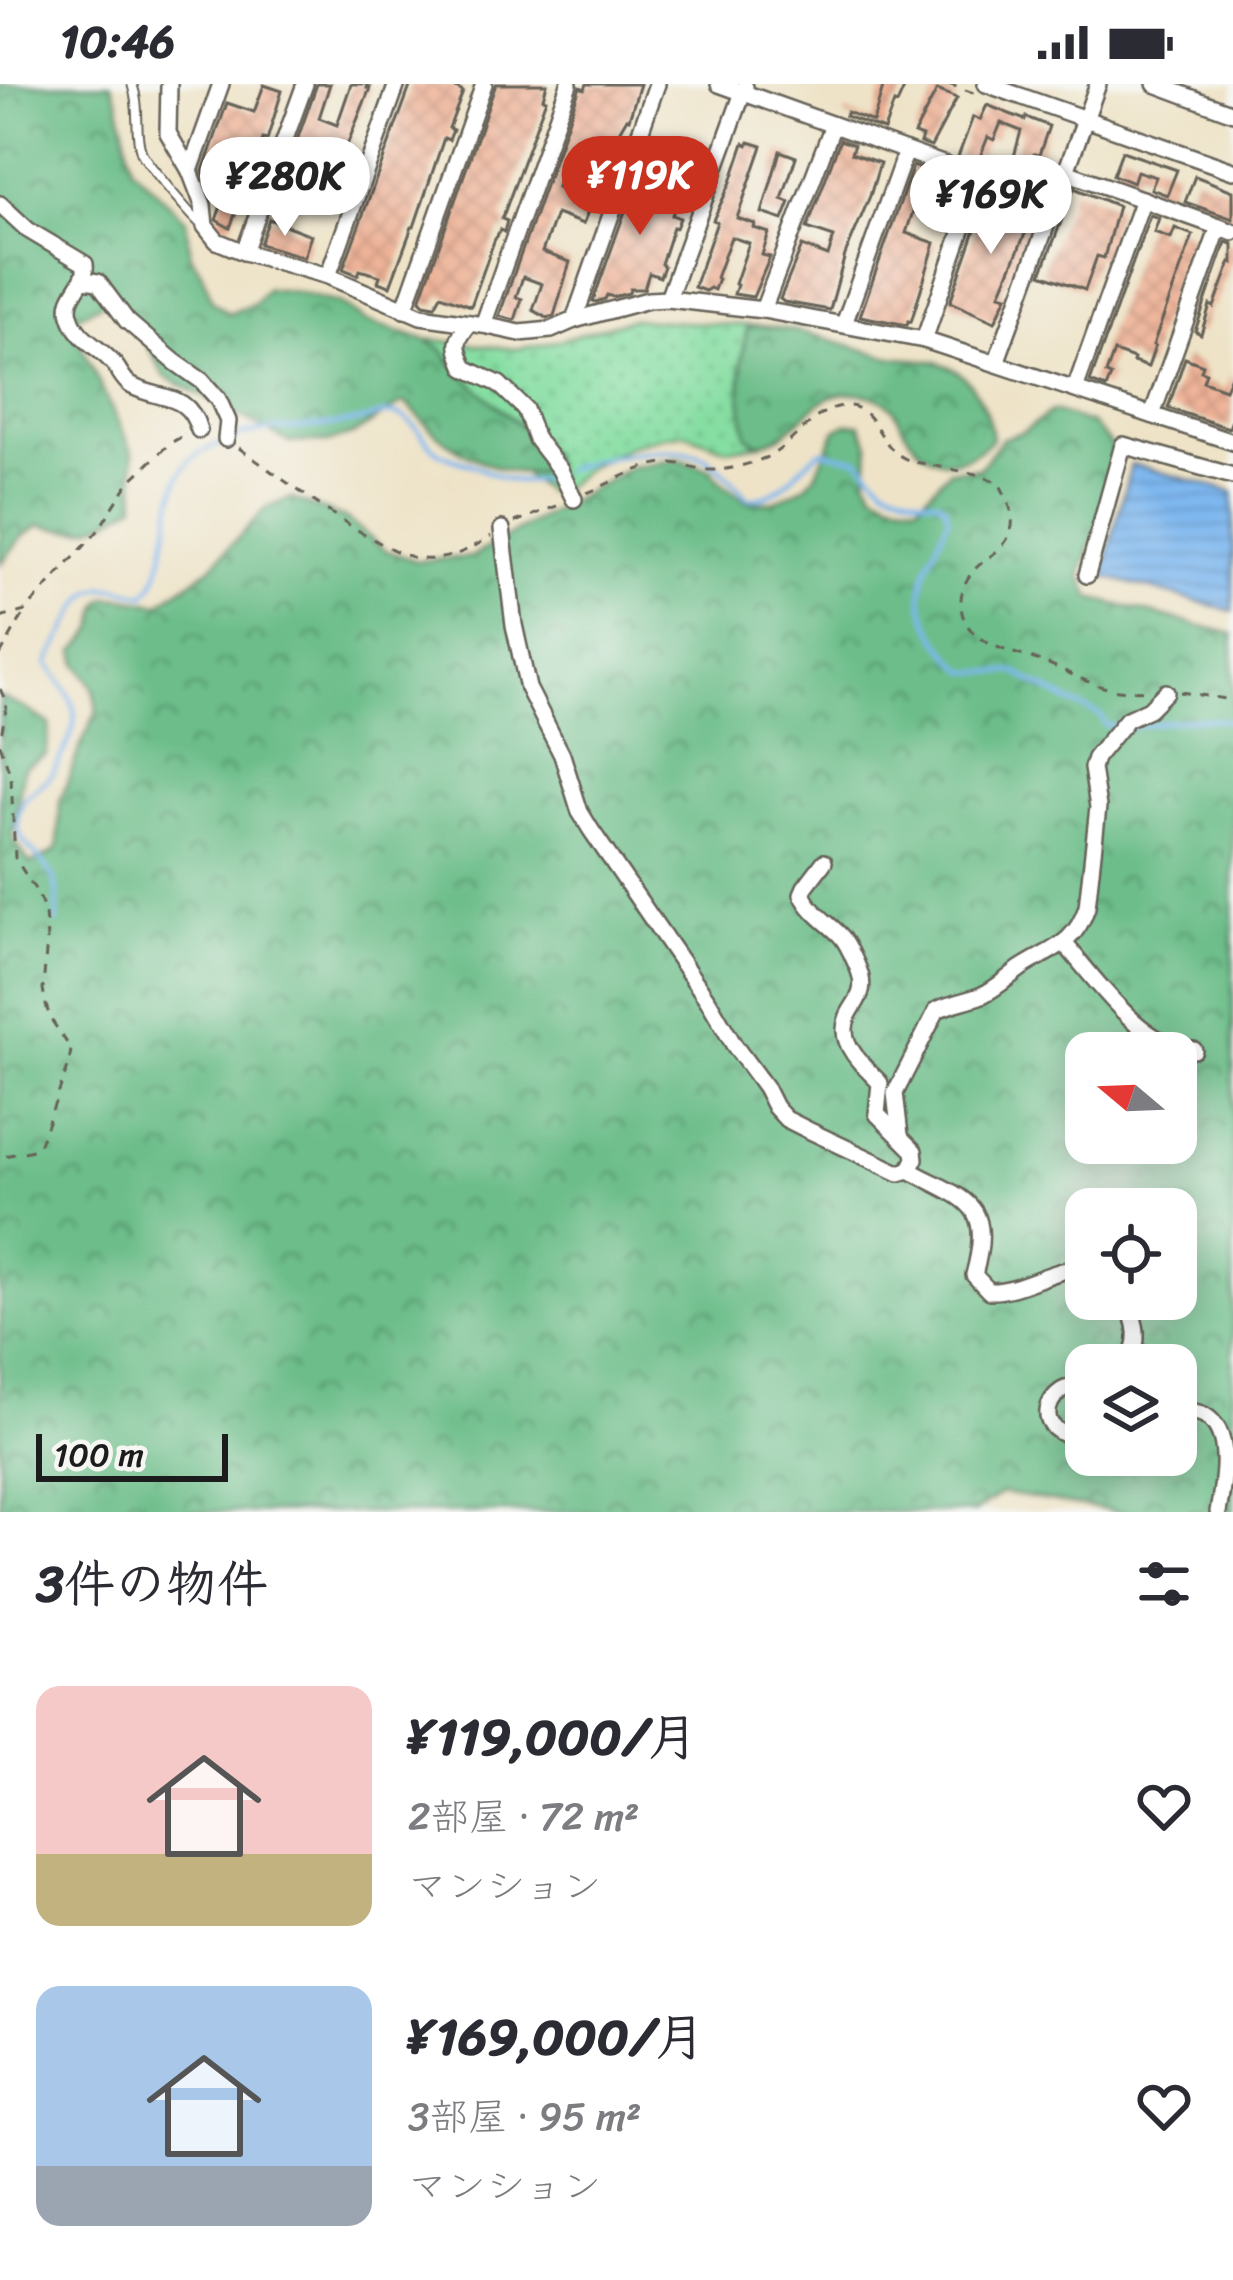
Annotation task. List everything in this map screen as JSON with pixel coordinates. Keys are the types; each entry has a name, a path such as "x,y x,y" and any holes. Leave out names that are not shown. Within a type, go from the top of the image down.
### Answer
{"street":[{"path":"169,84 168,133 190,171 205,226 217,241 328,276 421,316 520,333 551,330 648,299 763,310 924,340 1233,442"},
{"path":"190,171 221,84"},
{"path":"244,252 305,84"},
{"path":"328,276 397,84"},
{"path":"404,310 484,84"},
{"path":"569,84 477,324 458,337 457,348 465,368 499,384 525,410 536,439 560,470 574,499"},
{"path":"574,320 657,84"},
{"path":"718,84 745,88 833,125 1054,204"},
{"path":"986,84 1233,171"},
{"path":"996,363 1098,84"},
{"path":"1155,84 1181,88 1233,113"},
{"path":"668,299 745,88"},
{"path":"763,310 833,125"},
{"path":"844,323 906,151"},
{"path":"1066,172 1226,229 1152,415"},
{"path":"924,340 980,178"},
{"path":"1075,389 1142,200"},
{"path":"0,204 35,235 87,267 69,308 88,344 109,358 133,386 181,403 199,430"},
{"path":"84,280 100,284 127,321 218,399 227,414 226,440"},
{"path":"1087,575 1123,445 1233,476"},
{"path":"502,529 514,625 528,688 562,755 580,812 591,830 710,1002 775,1107 786,1119 899,1173 909,1170 914,1150 877,1114 880,1083 856,1057 844,1032 861,995 860,973 844,939 808,906 802,894 824,862"},
{"path":"901,1136 896,1094 937,1010 988,993 1074,935 1088,907 1098,807 1095,758 1127,719 1149,709 1166,692"},
{"path":"1064,943 1149,1032"},
{"path":"909,1170 965,1201 976,1213 982,1228 974,1275 989,1292 1065,1270"},
{"path":"1065,1390 1054,1396 1047,1418 1065,1434"},
{"path":"1197,1412 1219,1423 1228,1437 1229,1460 1218,1512"}],"lane":[{"path":"132,84 140,119 139,148 196,222 205,226"}],"path":[{"path":"226,440 401,555 419,559 452,556 502,529 650,466 678,463 715,470 762,460 821,415 847,406 856,408 865,412 900,456 999,483 1012,514 1009,538 966,581 960,604 968,627 980,638 1107,688 1194,692 1233,700"},
{"path":"0,655 25,611 97,532 129,482 169,444 199,430"},
{"path":"0,619 25,611"},
{"path":"0,689 7,704 0,743 10,777 15,858 45,913 46,1005 71,1049 40,1142 33,1150 0,1157"}],"green space":[{"path":"0,84 111,84 132,167 186,220 191,256 212,301 229,314 254,304 267,289 291,291 341,304 365,321 424,339 443,350 466,378 550,453 554,466 527,473 479,460 439,436 404,402 352,435 327,442 289,442 164,376 143,338 110,299 69,321 133,453 136,504 91,528 40,525 23,536 0,564"},
{"path":"631,319 756,326 747,329 741,383 747,436 759,444 727,449 685,433 661,437 632,445 548,493 524,474 545,472 550,453 466,378 443,350 424,339 516,349"},
{"path":"756,326 950,367 977,394 992,439 958,460 936,459 916,444 889,404 866,394 845,393 826,399 782,435 759,444 747,436 741,382 747,329"},
{"path":"1053,411 1092,424 1111,445 1112,480 1081,575 1091,598 1233,634 1233,1512 1120,1512 1001,1493 974,1512 0,1512 0,697 50,725 46,755 24,767 12,837 30,864 58,846 60,801 97,711 93,687 75,651 94,630 101,603 111,597 159,604 209,569 266,508 291,498 345,518 385,550 417,561 471,557 631,467 678,459 710,469 748,502 774,502 815,476 836,430 860,424 869,444 867,479 874,491 918,504 950,470 980,468 1001,439 1023,432"}],"water":[{"path":"1131,464 1233,492 1233,611 1103,576"}],"building":[{"path":"317,84 330,84 319,118 337,125 351,84 370,88 331,197 315,188 317,177 289,163"},
{"path":"411,84 448,84 463,92 449,128 453,130 449,140 444,138 390,286 378,282 380,276 343,269"},
{"path":"496,84 547,84 546,99 502,219 507,221 504,232 500,230 494,241 471,306 441,295 435,306 424,304 420,300"},
{"path":"587,84 640,84 583,224 556,214 542,252 570,262 554,316 547,318 533,310 542,284 523,277 515,320 499,316 580,87 585,89","holes":["570,151 589,158 577,194 557,187"]},
{"path":"884,84 906,84 884,130 845,116 847,112 873,122"},
{"path":"264,85 282,91 230,228 216,220 226,192 208,185 203,171 227,103 254,112"},
{"path":"937,90 957,98 931,147 914,134"},
{"path":"987,105 1049,126 1025,181 1009,175 1021,131 1001,123 994,140 988,137 977,164 958,157 973,117 980,120"},
{"path":"840,140 854,145 851,153 880,163 870,196 845,255 830,310 784,302 780,299 802,246 828,256 834,237 807,228"},
{"path":"744,143 762,146 737,218 769,233 762,255 770,257 753,297 734,294 749,243 731,237 714,290 705,291 694,287 717,222 713,220"},
{"path":"780,151 796,157 782,199 790,202 783,220 762,213"},
{"path":"1122,151 1177,170 1167,195 1151,189 1156,177 1137,171 1133,183 1113,175"},
{"path":"644,158 656,163 648,183 679,195 672,215 680,218 673,227 664,266 660,277 649,273 644,289 593,301"},
{"path":"913,166 957,182 958,192 952,209 918,196 906,233 935,243 907,325 860,316"},
{"path":"1195,176 1233,191 1233,219 1185,202"},
{"path":"1074,188 1118,206 1104,258 1097,256 1085,290 1041,274"},
{"path":"988,193 1035,210 1000,294 1007,296 995,322 950,302"},
{"path":"1150,215 1159,218 1154,232 1171,238 1175,228 1193,235 1148,367 1114,352 1106,388 1090,382"},
{"path":"269,219 311,235 304,257 260,244"},
{"path":"1226,242 1233,244 1233,263 1214,307 1210,305 1201,334 1195,331"},
{"path":"1185,358 1203,365 1203,381 1225,389 1233,371 1229,428 1168,408"}],"waterway":[{"path":"232,438 394,414 410,422 440,453 495,475 523,482 555,475"},
{"path":"57,922 54,881 23,841 18,824 24,801 52,774 75,717 70,697 48,663 91,592 116,588 144,595 161,565 172,502 185,467 199,453 222,443"},
{"path":"565,470 636,453 692,453 717,466 748,498 770,494 821,451 858,459 886,486 938,500 946,507 948,518 926,571 922,601 936,635 959,665 967,672 1015,672 1101,715 1105,725 1116,726"},
{"path":"1127,728 1193,719 1233,722"}]}
